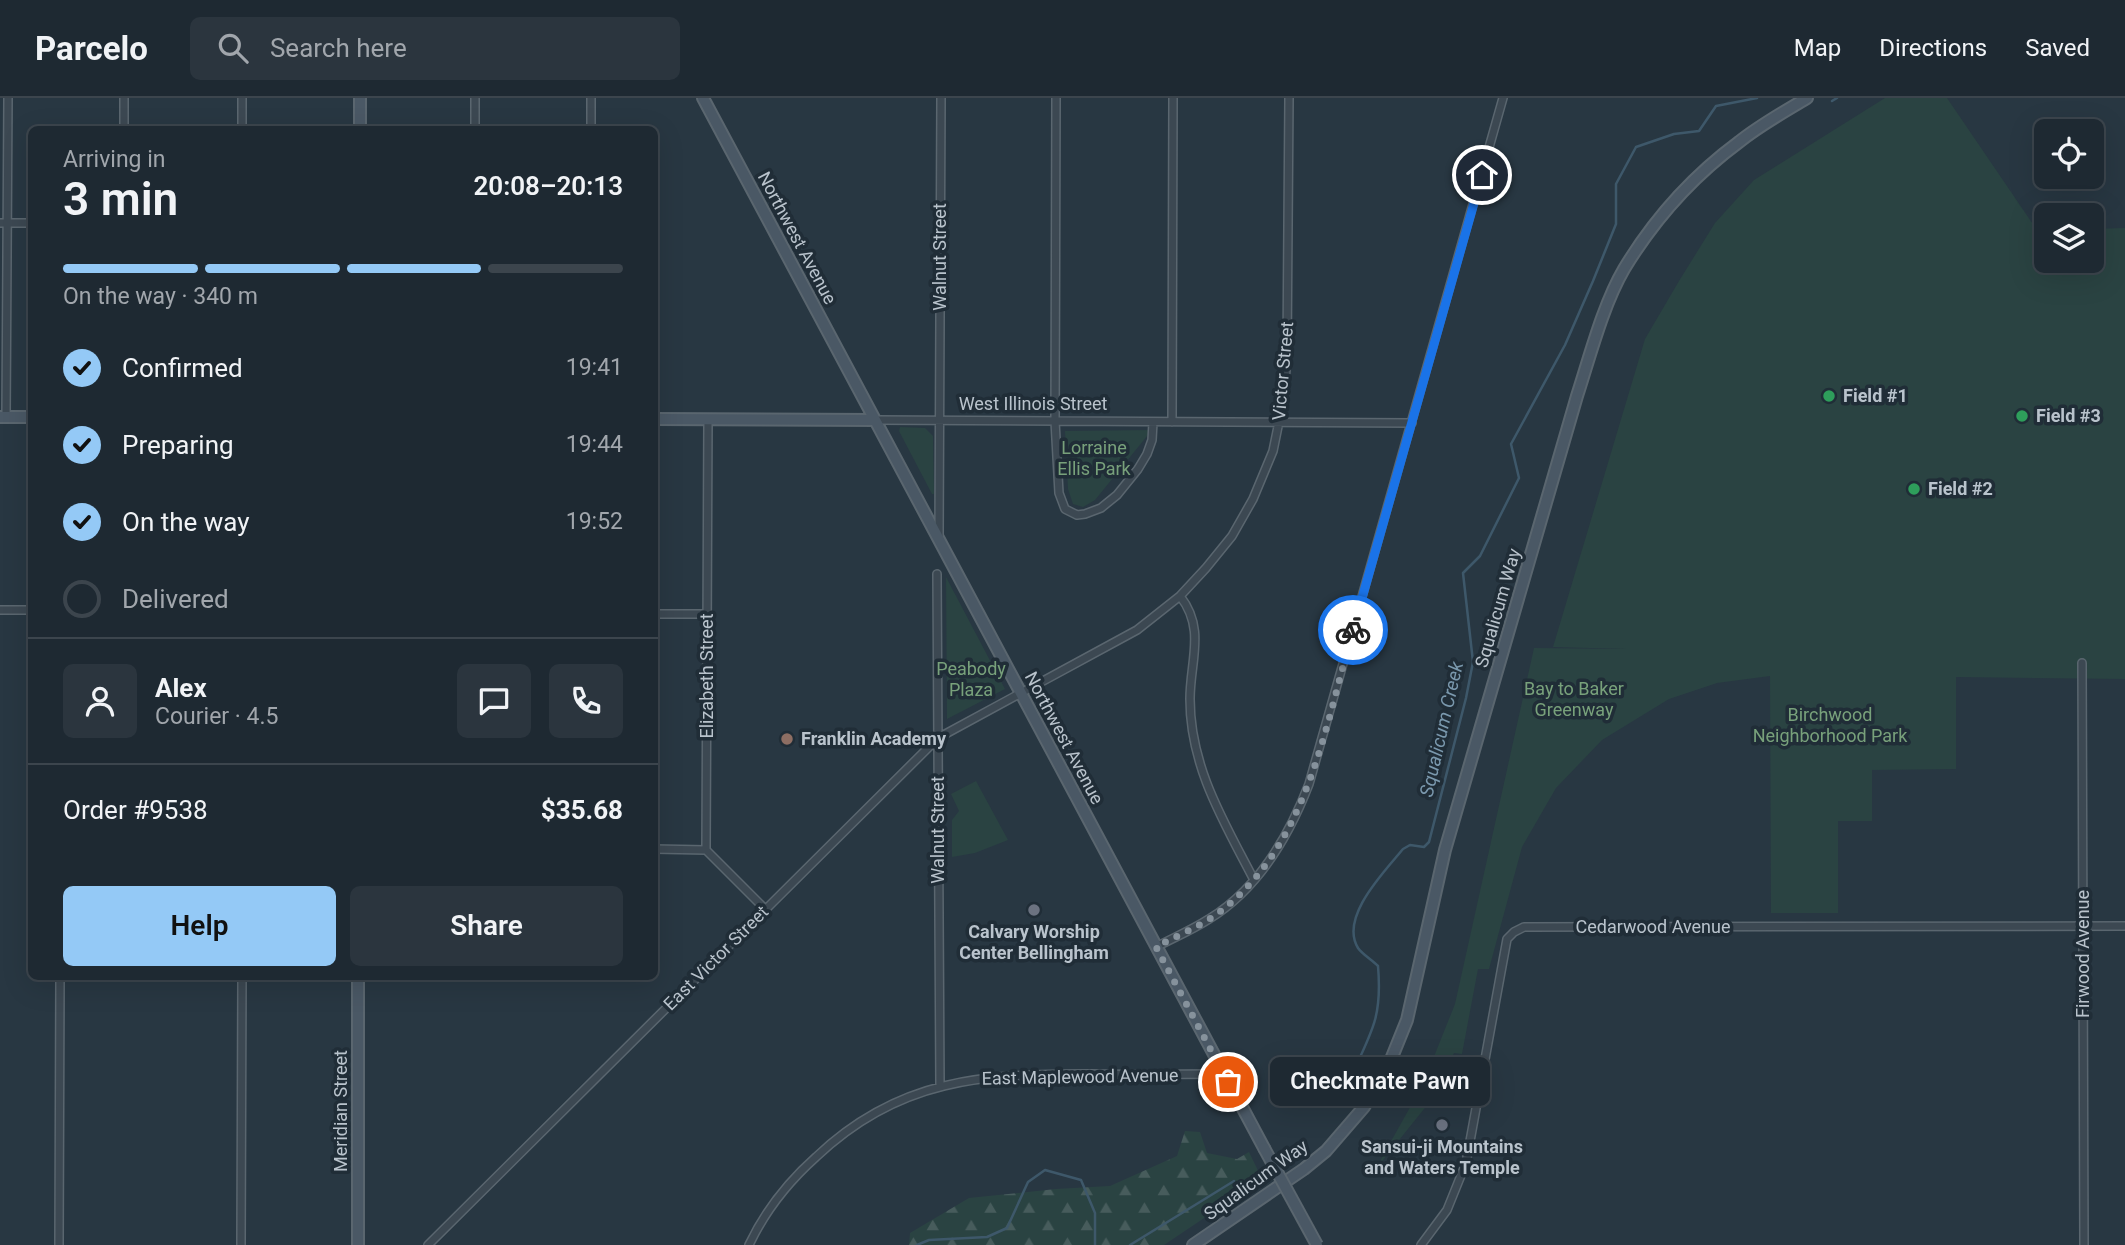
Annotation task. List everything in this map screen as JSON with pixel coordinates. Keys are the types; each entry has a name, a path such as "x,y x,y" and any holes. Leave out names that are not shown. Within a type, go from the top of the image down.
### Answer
{"street":[{"path":"8,98 3,417 28,417"},
{"path":"124,98 124,126"},
{"path":"242,98 242,126"},
{"path":"360,98 360,126"},
{"path":"475,98 475,126"},
{"path":"591,98 591,126"},
{"name":"Northwest Avenue","path":"703,98 1317,1245"},
{"name":"Walnut Street","path":"939,541 941,98"},
{"path":"1056,98 1055,421 1060,499 1065,509 1077,515 1101,508 1127,484 1147,454 1153,422"},
{"path":"1172,422 1173,98"},
{"name":"Victor Street","path":"1021,694 1137,630 1180,596 1232,536 1253,499 1273,451 1280,422 1287,355 1289,98"},
{"path":"1156,947 1209,919 1230,904 1254,880 1268,864 1285,836 1309,783 1503,98"},
{"name":"Squalicum Way","path":"1193,1245 1326,1151 1364,1107 1390,1062 1407,1020 1445,850 1577,396 1623,271 1668,208 1709,165 1741,140 1806,98"},
{"path":"4,223 28,223"},
{"name":"West Illinois Street","path":"658,419 1412,423"},
{"name":"Elizabeth Street","path":"706,850 708,419"},
{"name":"Walnut Street","path":"937,574 940,1086"},
{"path":"1180,596 1193,615 1190,704 1200,766 1210,795 1254,880"},
{"path":"0,610 28,610"},
{"path":"658,614 707,614"},
{"name":"Firwood Avenue","path":"2082,663 2084,1245"},
{"name":"East Victor Street","path":"428,1245 938,738 1021,694"},
{"path":"658,849 706,850 765,909"},
{"name":"Cedarwood Avenue","path":"1422,1245 1447,1210 1466,1163 1507,939 1524,927 2125,926"},
{"path":"59,1245 60,980"},
{"path":"242,980 242,1245"},
{"name":"Meridian Street","path":"358,980 358,1245"},
{"name":"East Maplewood Avenue","path":"749,1245 757,1227 781,1194 796,1175 827,1146 882,1109 940,1086 980,1078 1034,1074 1224,1074"}],"green space":[{"path":"1885,98 1947,98 2034,226 2034,273 2104,273 2104,229 2125,228 2125,679 1956,677 1956,769 1872,770 1872,821 1838,821 1838,913 1771,913 1770,676 1717,683 1669,699 1602,740 1556,788 1522,847 1489,969 1478,969 1462,1054 1454,1053 1428,1104 1375,1170 1423,1084 1455,1004 1534,648 1626,649 1553,647 1645,339 1715,223 1754,180"},
{"path":"900,427 925,428 933,436 934,494 899,431"},
{"name":"Lorraine Ellis Park","path":"1152,430 1095,500 1083,507 1073,504 1068,489 1065,431"},
{"name":"Peabody Plaza","path":"946,577 1005,689 947,719"},
{"path":"976,781 1008,840 975,853 952,857 952,820 959,811 951,794"},
{"path":"1185,1131 1200,1132 1207,1153 1237,1159 1249,1152 1262,1179 1164,1245 909,1245 910,1233 969,1198 1110,1186 1177,1156"}],"waterway":[{"name":"Squalicum Creek","path":"1354,1070 1375,1020 1379,996 1378,966 1358,948 1354,923 1367,895 1403,849 1410,845 1424,847 1429,842 1473,662 1463,573 1480,556 1519,478 1511,444 1565,345 1593,281 1616,224 1616,184 1636,147 1674,134 1699,131 1716,106 1757,98"},
{"name":"Squalicum Creek","path":"1832,101 1837,98"},
{"name":"Squalicum Creek","path":"917,1245 929,1240 987,1237 1007,1228 1028,1182 1045,1170 1081,1180 1095,1213 1095,1245"},
{"name":"Squalicum Creek","path":"1130,1245 1234,1181"}],"way so far":[{"path":"1228,1082 1156,947 1209,919 1230,904 1268,864 1279,847 1301,806 1309,783 1353,630"}],"place":[{"name":"Field #1","path":"1829,396"},
{"name":"Field #3","path":"2022,416"},
{"name":"Field #2","path":"1914,489"},
{"name":"Franklin Academy","path":"787,739"},
{"name":"Calvary Worship Center Bellingham","path":"1034,910"},
{"name":"Checkmate Pawn","path":"1228,1082"},
{"name":"Sansui-ji Mountains and Waters Temple","path":"1442,1125"}],"route":[{"path":"1353,630 1482,175"}],"park label":[{"name":"Bay to Baker Greenway","path":"1574,699"},
{"name":"Birchwood Neighborhood Park","path":"1830,725"}]}
